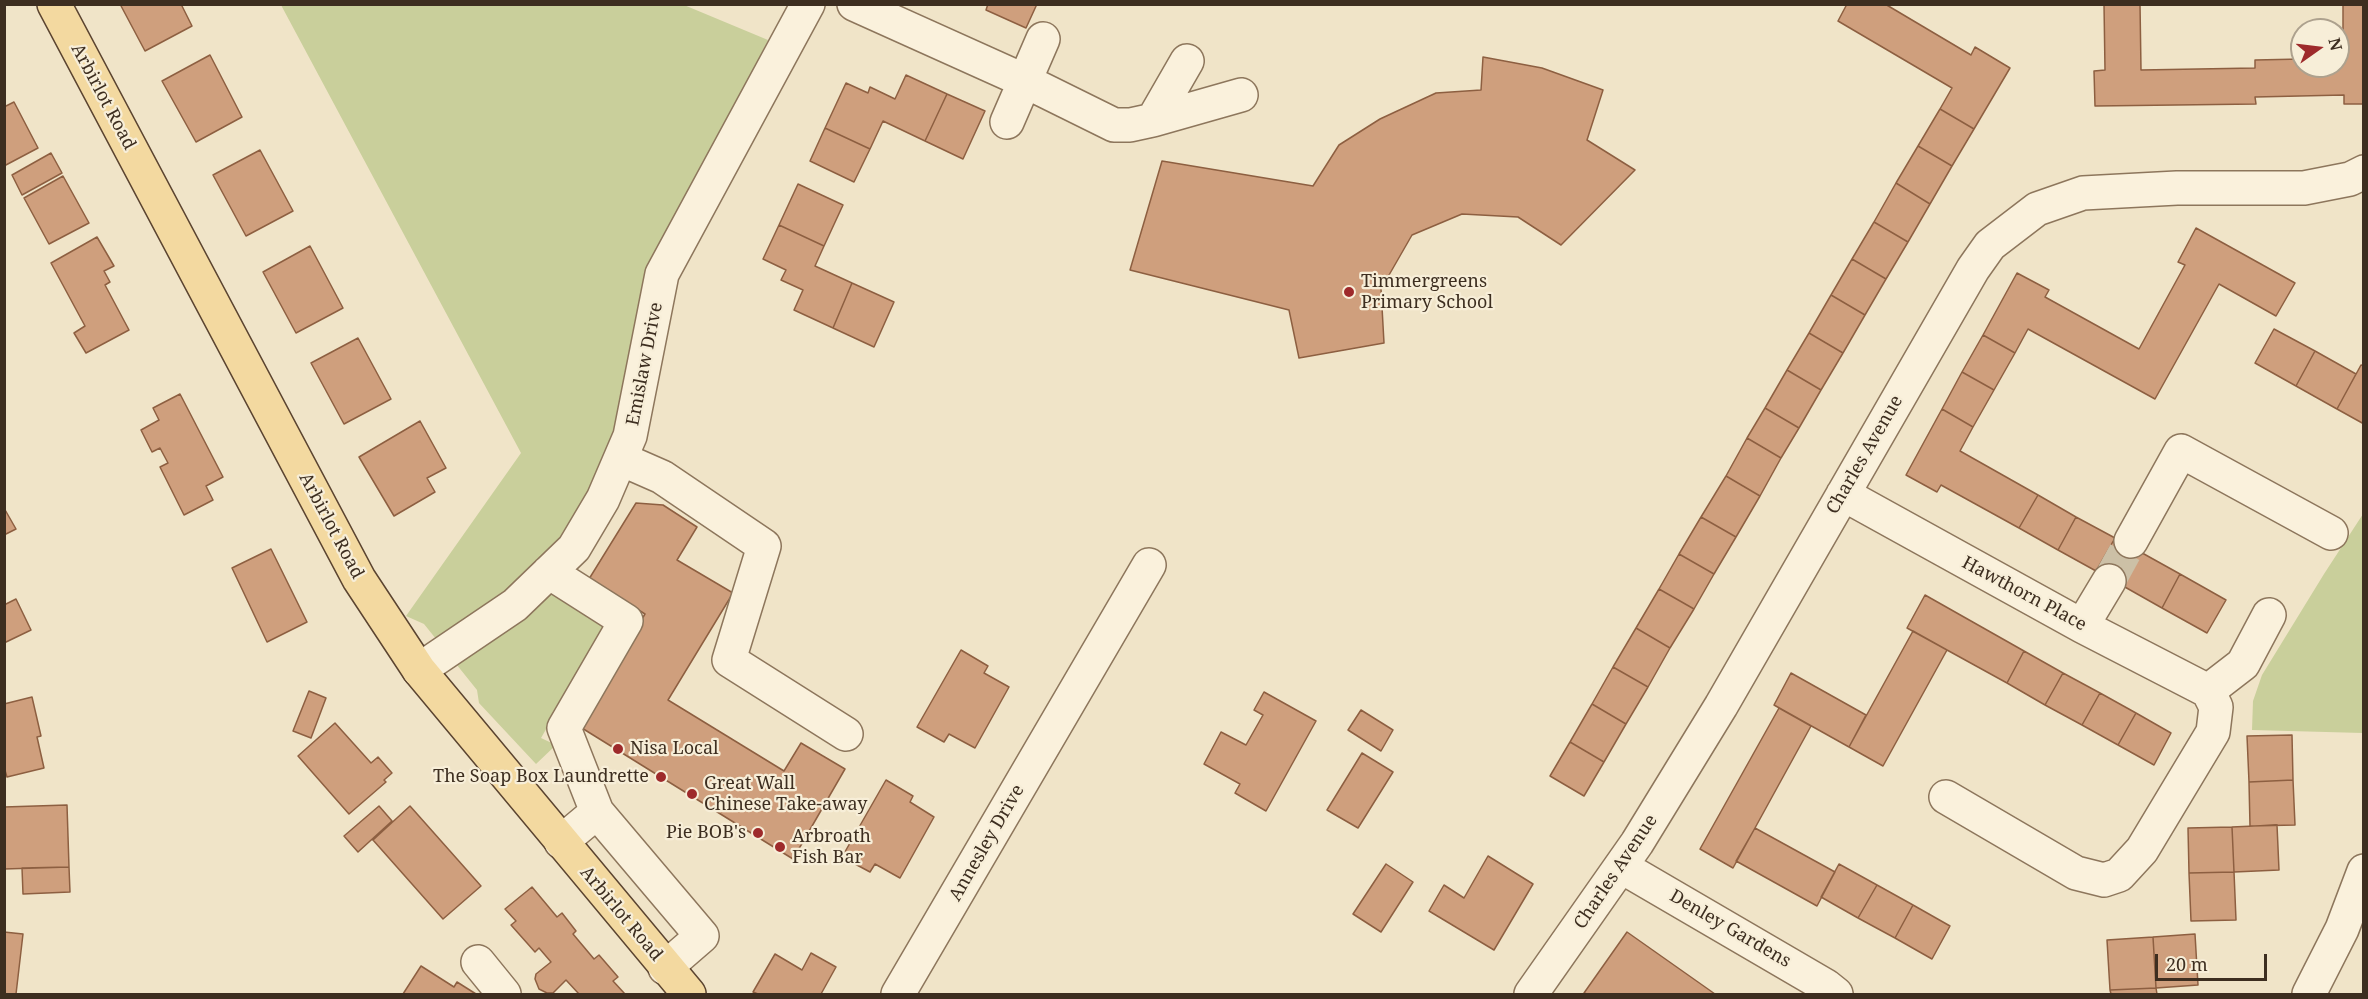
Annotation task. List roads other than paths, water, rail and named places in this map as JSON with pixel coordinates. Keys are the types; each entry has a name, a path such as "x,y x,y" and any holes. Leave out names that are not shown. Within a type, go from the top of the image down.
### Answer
{"main road":[{"name":"Arbirlot Road","path":"54,4 359,579 418,670 689,994"}],"street":[{"name":"Emislaw Drive","path":"418,670 515,605 574,548 603,500 630,436 662,274 808,4"},
{"path":"854,4 1114,124 1130,125 1153,120 1241,95"},
{"path":"1007,122 1043,39"},
{"path":"1153,120 1187,61"},
{"name":"Charles Avenue","path":"1530,994 1622,867 1721,706 1972,269 1990,245 2037,209 2084,193 2177,188 2304,188 2350,179 2364,172"},
{"path":"2131,541 2181,451 2331,533"},
{"path":"621,459 662,477 764,546 729,660 846,734"},
{"name":"Hawthorn Place","path":"1843,494 2082,626 2208,691"},
{"name":"Annesley Drive","path":"898,994 1149,565"},
{"path":"549,572 626,621 564,728 597,812 702,936 665,968"},
{"path":"2082,626 2109,581"},
{"path":"1946,796 2076,873 2104,880 2119,875 2142,850 2213,732 2216,707 2208,691 2243,664 2270,615"},
{"path":"561,842 597,812"},
{"name":"Denley Gardens","path":"1622,867 1795,983 1826,986 1836,994"},
{"path":"2308,994 2342,929 2363,876"},
{"path":"478,962 504,994"}],"tunnel":[{"path":"2109,581 2131,541"}],"place":[{"name":"Timmergreens Primary School","path":"1349,292"},
{"name":"Nisa Local","path":"618,749"},
{"name":"The Soap Box Laundrette","path":"661,777"},
{"name":"Great Wall Chinese Take-away","path":"692,794"},
{"name":"Pie BOB's","path":"758,833"},
{"name":"Arbroath Fish Bar","path":"780,847"}]}
